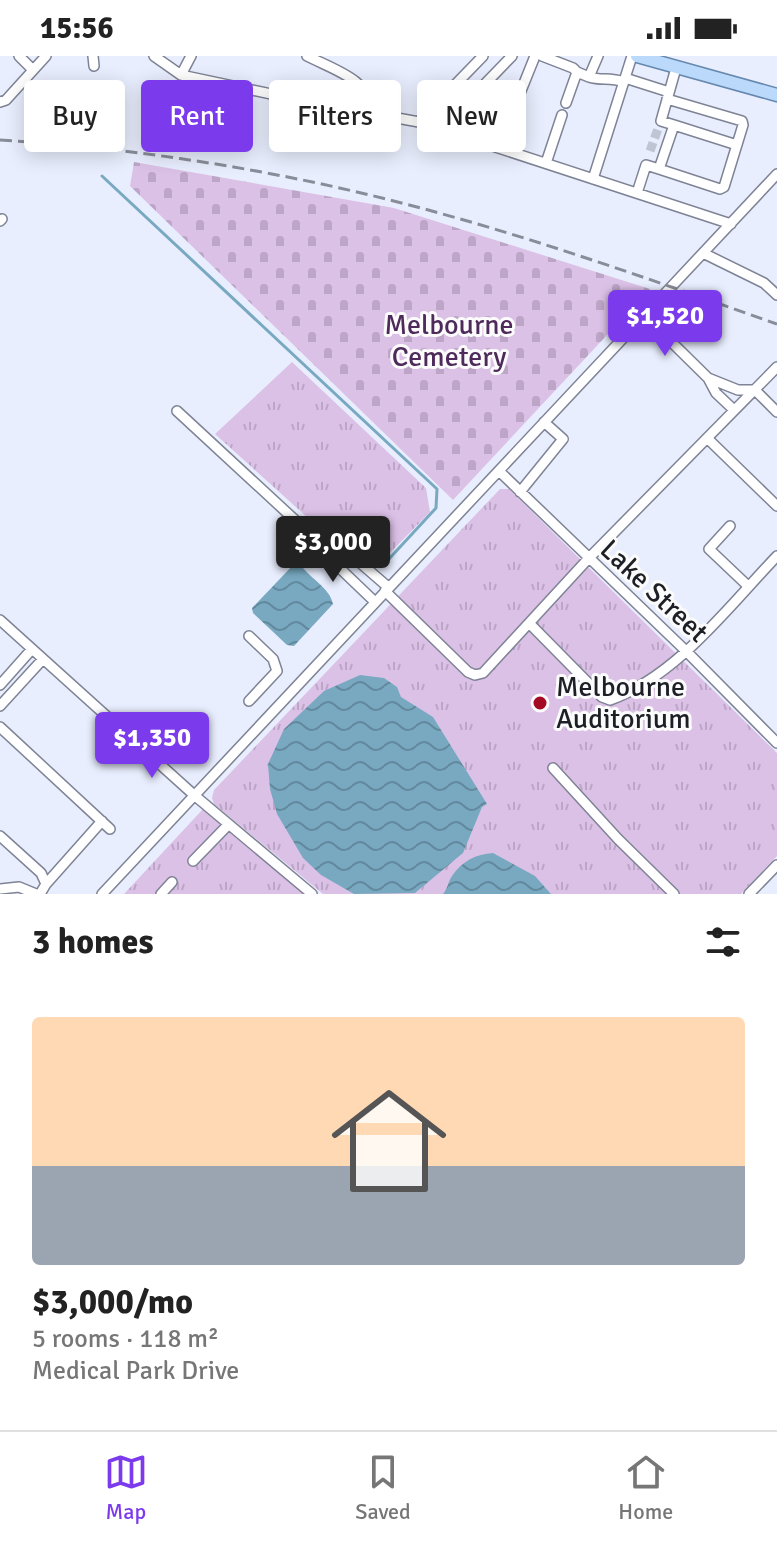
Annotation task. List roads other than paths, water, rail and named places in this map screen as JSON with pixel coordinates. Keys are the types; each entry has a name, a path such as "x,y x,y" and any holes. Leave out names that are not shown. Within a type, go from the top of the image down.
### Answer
{"main road":[{"path":"634,56 777,95"}],"street":[{"path":"19,56 33,70"},
{"path":"0,102 6,100 46,56"},
{"path":"154,56 181,75 269,93"},
{"path":"181,75 191,56"},
{"path":"307,56 354,80"},
{"path":"460,80 483,56"},
{"path":"489,80 512,56"},
{"path":"525,80 535,56"},
{"path":"542,56 597,80 609,77 624,80 742,121 724,187 720,189 646,165"},
{"path":"589,77 598,56"},
{"path":"593,179 634,56"},
{"path":"676,68 660,123 737,145"},
{"path":"566,103 577,72"},
{"path":"546,163 562,115"},
{"path":"659,169 674,125"},
{"path":"637,193 650,151"},
{"path":"511,152 731,224"},
{"path":"102,894 644,315 731,224 773,186 777,174"},
{"path":"703,253 764,283 777,295"},
{"path":"644,315 708,378 716,393 734,410"},
{"path":"322,545 350,554 468,672 475,675 483,673 588,559 777,367"},
{"path":"708,378 738,390 755,390 777,412"},
{"path":"177,411 322,545 327,556 374,601"},
{"path":"520,492 563,439 544,422"},
{"path":"707,438 777,506"},
{"name":"Lake Street","path":"499,471 776,740"},
{"path":"730,526 709,549 748,586"},
{"path":"529,623 602,697 610,700 648,682 686,651 777,556"},
{"path":"0,620 228,825 312,894"},
{"path":"249,636 273,659 277,671 249,701"},
{"path":"0,685 32,649"},
{"path":"0,706 43,659"},
{"path":"0,727 106,825 38,894 19,887 0,889"},
{"path":"553,768 674,894"},
{"path":"193,861 228,825"},
{"path":"0,836 41,873 46,884"},
{"path":"749,894 777,865"},
{"path":"161,894 172,882"}],"water":[{"path":"299,562 328,592 333,604 294,646 287,645 253,613 252,608"},
{"path":"360,675 384,678 397,687 401,697 433,717 487,804 482,807 463,853 415,893 354,894 321,875 303,858 277,814 270,789 268,764 284,729 324,691"},
{"path":"493,853 535,876 551,894 443,894 452,876 465,862"}],"waterway":[{"path":"102,176 437,489 436,508 388,560"}],"tunnel":[{"path":"650,151 659,126"}],"railway":[{"path":"0,140 98,148 196,161 342,189 439,213 536,242 777,324"}],"place":[{"name":"Melbourne Auditorium","path":"540,703"}],"park label":[{"name":"Melbourne Cemetery","path":"449,341"}]}
